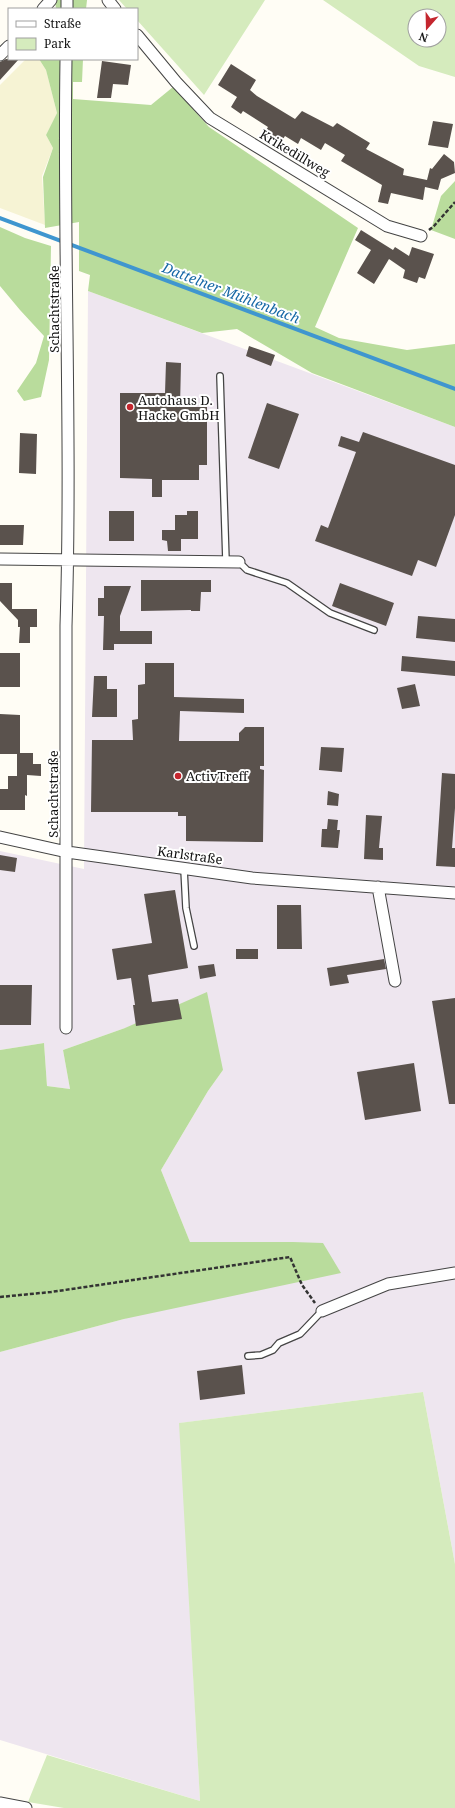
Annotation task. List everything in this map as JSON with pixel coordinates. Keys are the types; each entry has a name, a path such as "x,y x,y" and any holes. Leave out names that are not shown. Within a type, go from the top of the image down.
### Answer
{"street":[{"path":"44,8 51,0"},
{"path":"108,0 114,8"},
{"name":"Krikedillweg","path":"138,36 176,82 210,118 387,226 420,236"},
{"path":"0,55 8,47"},
{"name":"Schachtstraße","path":"66,60 65,131 68,283 66,1028"},
{"path":"0,559 239,562"},
{"name":"Karlstraße","path":"0,837 67,852 252,878 455,893"},
{"path":"378,887 395,981"},
{"path":"322,1311 388,1284 455,1273"},
{"path":"0,1803 26,1808"}],"lane":[{"path":"220,376 226,561"},
{"path":"239,562 246,570 287,584 330,613 374,630"},
{"path":"184,869 186,908 194,946"},
{"path":"248,1356 261,1355 273,1350 279,1343 300,1334 322,1311"}],"path":[{"path":"420,236 434,226 455,202"},
{"path":"0,1297 51,1292 290,1257 302,1284 322,1311"}],"shaded area":[{"path":"25,60 40,60 46,70 57,113 46,135 53,148 42,176 45,225 0,208 0,85"},
{"path":"88,291 455,427 455,1564 423,1392 180,1423 200,1801 0,1740 0,1352 124,1319 293,1242 190,1242 161,1170 208,1091 223,1070 125,1028 63,1050 70,1089 47,1086 44,1043 0,1050 0,851 84,869"}],"green space":[{"path":"55,0 87,0 86,8 56,8"},
{"path":"119,0 265,0 204,95 138,21 138,8 126,8"},
{"path":"323,0 455,0 455,77 419,66"},
{"path":"40,60 83,60 82,82 73,82 73,99 151,105 173,87 209,127 358,228 315,327 339,338 407,350 455,344 455,427 312,373 237,329 202,333 88,291 90,275 79,271 79,222 45,228 43,177 53,148 46,135 57,113 46,70"},
{"path":"455,181 455,239 431,230 441,196"},
{"path":"0,227 25,238 51,246 49,360 41,397 24,401 17,391 36,363 44,336 0,286"},
{"path":"207,992 223,1070 208,1091 161,1170 190,1242 323,1243 341,1273 124,1319 0,1352 0,1050 44,1043 47,1086 70,1089 63,1050 125,1028"},
{"path":"423,1392 455,1564 455,1808 64,1808 28,1802 47,1755 200,1801 179,1423"}],"building":[{"path":"6,59 18,60 0,80 0,62"},
{"path":"102,61 131,65 128,85 113,84 111,98 97,98"},
{"path":"231,64 256,80 250,90 257,96 295,119 302,111 333,127 337,123 370,143 366,149 404,169 403,175 427,180 430,168 432,169 444,154 454,162 455,173 441,179 438,190 425,187 423,200 391,193 388,204 378,202 382,185 341,161 345,155 325,143 321,150 301,138 298,144 285,136 279,145 263,135 268,127 243,111 241,114 231,107 237,97 218,85"},
{"path":"433,121 453,124 448,148 428,145"},
{"path":"361,230 393,250 395,247 409,256 412,247 434,254 425,279 419,277 417,283 403,278 405,270 389,259 374,284 357,273 371,250 355,240"},
{"path":"249,346 275,355 271,366 246,356"},
{"path":"166,362 181,363 180,407 207,407 207,465 199,465 199,480 162,480 162,497 152,497 152,479 120,478 120,393 165,393"},
{"path":"267,403 299,414 279,469 248,458"},
{"path":"363,432 455,465 455,515 436,567 418,560 412,576 315,541 321,525 328,528 356,452 338,446 341,436 359,442"},
{"path":"20,433 37,434 36,474 19,473"},
{"path":"109,511 134,511 134,541 109,541"},
{"path":"187,511 198,511 198,539 181,539 181,551 168,551 167,541 162,540 162,530 175,530 175,515 187,515"},
{"path":"0,525 24,525 23,545 0,545"},
{"path":"141,580 211,580 211,592 201,592 200,611 141,611"},
{"path":"0,583 12,583 12,609 37,609 37,627 30,627 30,643 19,643 20,627 18,627 18,620 0,601"},
{"path":"340,583 394,603 386,626 332,606"},
{"path":"104,586 131,586 120,616 120,631 152,631 152,644 114,644 114,650 103,650 104,616 98,616 98,598 104,598"},
{"path":"418,616 455,619 455,642 416,638"},
{"path":"0,653 20,653 20,687 0,687"},
{"path":"402,656 455,661 455,676 401,671"},
{"name":"ActivTreff","path":"145,663 174,663 174,697 244,699 244,713 180,711 179,741 239,741 239,733 245,727 264,727 264,766 260,766 260,769 264,770 263,842 186,841 186,816 178,816 178,812 91,812 92,740 133,740 132,720 138,719 138,685 145,684"},
{"path":"94,676 107,676 107,689 117,689 117,717 92,717"},
{"path":"415,684 420,706 402,709 397,688"},
{"path":"0,714 20,715 20,753 33,753 33,764 41,764 41,776 27,775 25,810 0,810 0,789 8,789 8,776 17,776 17,754 0,754"},
{"path":"321,747 344,748 342,772 319,770"},
{"path":"442,773 455,774 455,808 452,848 455,848 455,867 436,866"},
{"path":"328,791 339,794 338,806 327,805"},
{"path":"366,815 382,816 379,848 383,848 383,860 364,859"},
{"path":"328,819 338,820 337,830 340,830 338,848 321,847 322,829 327,829"},
{"path":"0,855 17,858 15,872 0,870"},
{"path":"175,890 188,968 148,975 152,1002 178,999 182,1019 136,1026 131,978 117,980 112,949 152,943 144,894"},
{"path":"277,905 301,905 302,949 277,949"},
{"path":"236,949 258,949 258,959 236,959"},
{"path":"384,959 386,969 347,975 349,983 330,986 327,968"},
{"path":"214,964 216,976 200,979 198,966"},
{"path":"0,985 32,985 31,1025 0,1025"},
{"path":"455,998 455,1104 449,1104 432,1001"},
{"path":"414,1063 421,1111 365,1120 357,1072"},
{"path":"242,1365 245,1394 200,1400 197,1371"}],"waterway":[{"name":"Dattelner Mühlenbach","path":"0,218 455,389"}],"place":[{"name":"Autohaus D. Hacke GmbH","path":"130,407"},
{"name":"ActivTreff","path":"178,776"}]}
